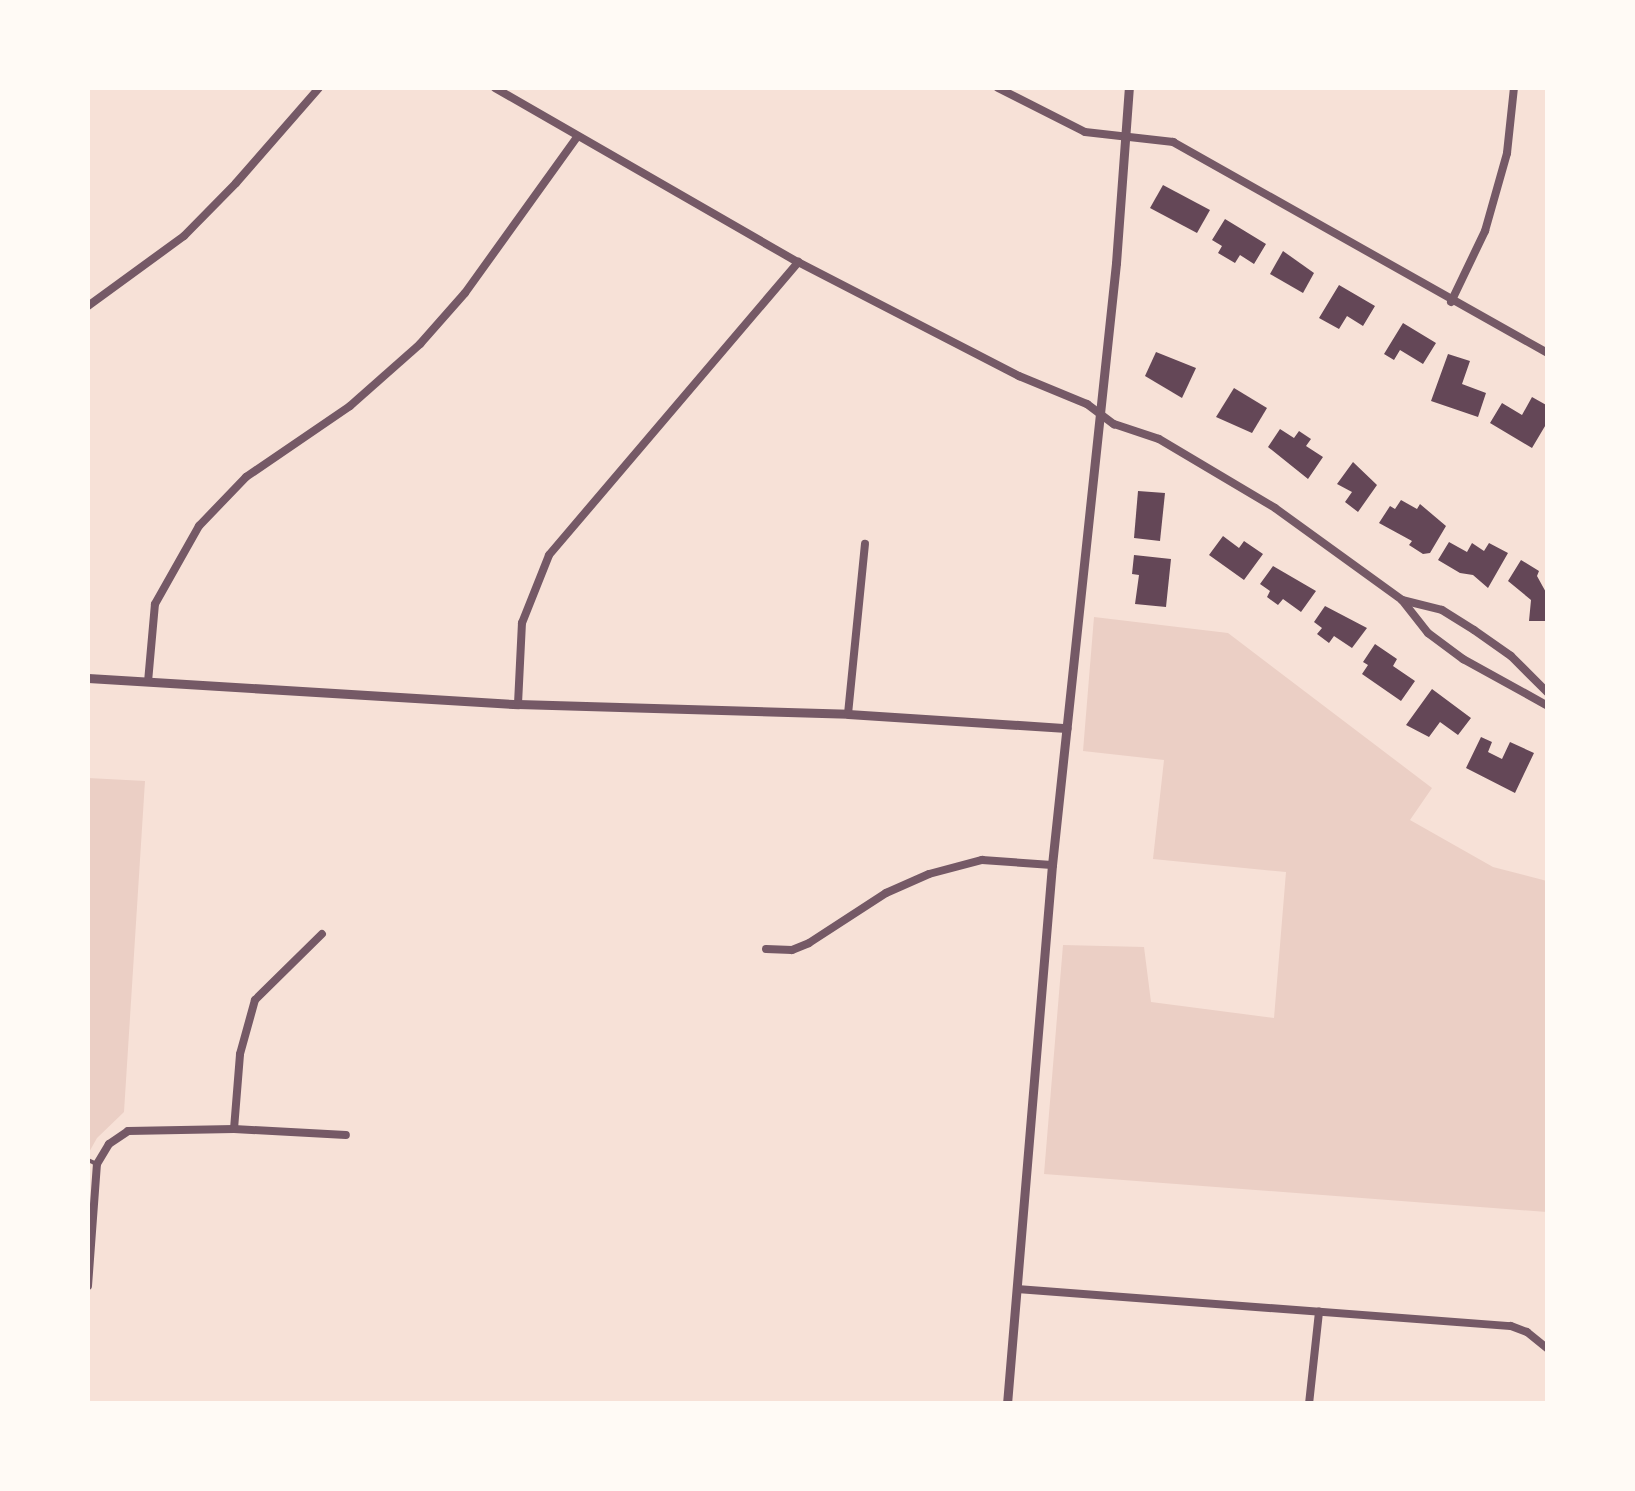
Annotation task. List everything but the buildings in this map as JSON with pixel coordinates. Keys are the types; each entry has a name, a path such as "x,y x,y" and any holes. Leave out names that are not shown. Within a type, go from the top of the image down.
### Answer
{"street":[{"path":"88,306 184,236 236,184 319,88"},
{"path":"495,88 798,262 1101,414 1159,438 1275,508 1402,600 1428,632 1462,659 1548,706"},
{"path":"998,88 1085,132 1172,142 1451,302 1548,352"},
{"path":"1007,1404 1052,865 1101,414 1128,88"},
{"path":"1451,302 1485,231 1506,154 1514,88"},
{"path":"148,682 155,604 199,526 246,477 350,406 420,344 466,294 578,136"},
{"path":"518,704 522,623 549,555 798,262"},
{"path":"848,714 865,544"},
{"path":"1402,600 1442,610 1474,630 1511,656 1548,693"},
{"path":"88,678 518,704 848,714 1066,728"},
{"path":"766,950 792,950 809,943 886,893 929,874 982,860 1052,865"},
{"path":"234,1129 240,1054 255,1000 322,934"},
{"path":"88,1286 98,1164 109,1144 128,1131 234,1129 346,1135"},
{"path":"1018,1289 1510,1326 1545,1347"},
{"path":"1310,1404 1319,1312"}],"lane":[{"path":"88,1160 98,1164"}],"shaded area":[{"path":"1094,617 1228,633 1432,788 1410,820 1493,867 1547,881 1547,1212 1044,1174 1063,945 1144,947 1151,1002 1274,1018 1286,872 1153,859 1164,760 1083,751"},
{"path":"88,778 145,781 124,1112 97,1138 88,1154"}]}
